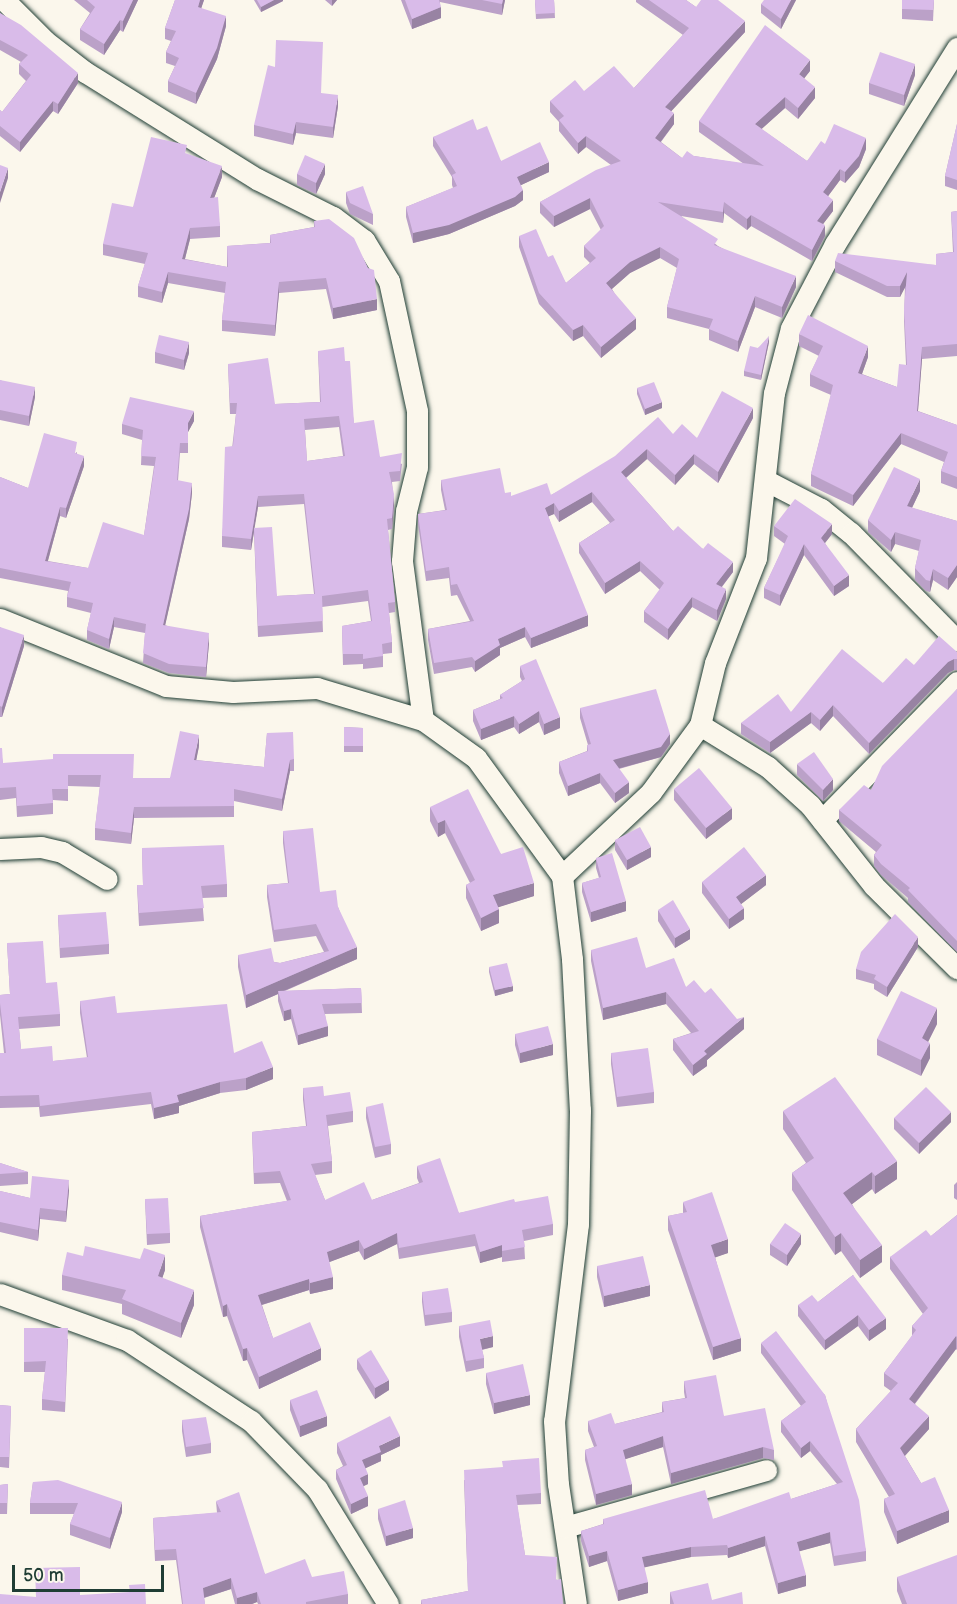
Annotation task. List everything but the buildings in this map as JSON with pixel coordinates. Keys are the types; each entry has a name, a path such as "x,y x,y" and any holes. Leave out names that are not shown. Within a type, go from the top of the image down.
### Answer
{"street":[{"path":"4,0 45,41 85,72 257,179 349,228 364,240 389,281 417,411 417,467 406,511 402,561 423,720"},
{"path":"562,876 651,792 700,725 715,663 756,558 774,393 790,328 829,254 957,48"},
{"path":"765,480 821,509 852,533 957,641"},
{"path":"0,619 166,686 232,692 317,688 423,720 476,758 562,876 572,959 580,1110 578,1224 554,1421 576,1604"},
{"path":"822,820 957,682"},
{"path":"700,725 768,768 822,820 874,886 957,968"},
{"path":"0,849 41,847 62,852 107,879"},
{"path":"0,1294 127,1340 251,1420 317,1489 388,1604"},
{"path":"565,1527 766,1470"}]}
